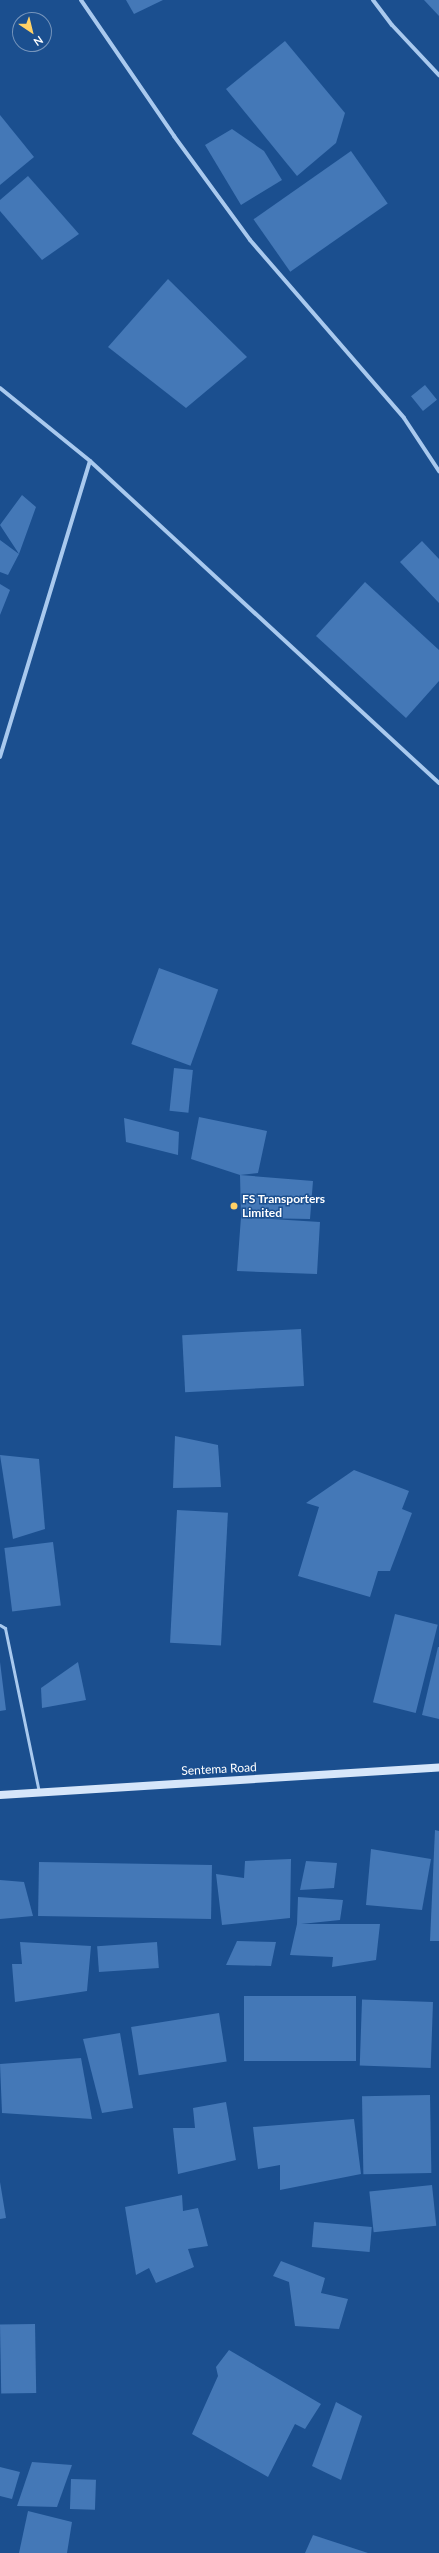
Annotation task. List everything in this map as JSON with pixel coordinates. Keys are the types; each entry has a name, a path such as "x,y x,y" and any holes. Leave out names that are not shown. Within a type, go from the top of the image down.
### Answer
{"main road":[{"name":"Sentema Road","path":"0,1795 439,1768"}],"street":[{"path":"81,0 174,136 250,240 404,418 439,471"},
{"path":"373,0 392,24 439,75"},
{"path":"0,388 90,461 439,783"},
{"path":"0,758 90,461"}],"lane":[{"path":"0,1625 5,1628 38,1792"}],"building":[{"path":"126,0 163,0 134,14"},
{"path":"424,0 439,0 439,16"},
{"path":"285,41 345,113 336,143 297,176 226,89"},
{"path":"0,115 34,157 0,185"},
{"path":"232,129 264,151 282,180 241,205 205,145"},
{"path":"351,151 388,203 290,272 254,219"},
{"path":"28,176 79,234 42,260 0,211 0,200"},
{"path":"168,279 247,357 186,408 108,347"},
{"path":"425,385 437,400 423,411 411,396"},
{"path":"22,495 36,507 19,554 0,525"},
{"path":"0,540 19,554 8,575 0,572"},
{"path":"422,541 439,559 439,603 400,562"},
{"path":"365,582 439,650 439,681 406,718 316,636"},
{"path":"0,584 10,590 0,615"},
{"path":"159,968 218,990 190,1066 131,1044"},
{"path":"174,1068 193,1070 188,1113 170,1111"},
{"path":"199,1117 267,1131 258,1173 240,1175 191,1159"},
{"path":"124,1118 179,1132 178,1155 126,1142"},
{"path":"240,1175 313,1181 310,1219 256,1218 320,1222 317,1274 237,1271 241,1217"},
{"path":"301,1329 304,1386 185,1392 182,1335"},
{"path":"175,1436 218,1445 221,1487 173,1488"},
{"path":"0,1455 39,1459 45,1529 13,1539"},
{"path":"354,1470 409,1491 402,1509 412,1513 390,1571 378,1571 370,1597 298,1576 319,1507 306,1503"},
{"path":"177,1510 228,1513 221,1645 170,1643"},
{"path":"53,1542 61,1606 12,1611 4,1548"},
{"path":"395,1614 438,1625 416,1713 373,1702"},
{"path":"439,1647 439,1719 422,1715"},
{"path":"0,1662 6,1710 0,1711"},
{"path":"78,1662 86,1700 42,1708 41,1688"},
{"path":"435,1830 439,1831 439,1941 430,1941"},
{"path":"371,1849 431,1859 422,1910 366,1905"},
{"path":"291,1859 290,1918 222,1925 216,1874 244,1878 245,1861"},
{"path":"306,1861 337,1863 334,1888 300,1890"},
{"path":"39,1862 212,1865 211,1919 38,1916"},
{"path":"0,1880 24,1882 33,1916 0,1919"},
{"path":"298,1897 343,1900 340,1920 301,1924 380,1924 376,1960 332,1967 333,1957 290,1955 297,1924"},
{"path":"237,1941 276,1942 271,1966 226,1965"},
{"path":"20,1942 91,1946 87,1991 15,2002 12,1964 22,1964"},
{"path":"157,1942 159,1968 99,1972 97,1946"},
{"path":"244,1996 356,1996 356,2061 244,2061"},
{"path":"362,2000 433,2002 431,2068 360,2065"},
{"path":"219,2013 227,2061 139,2075 131,2027"},
{"path":"120,2033 133,2108 102,2113 83,2039"},
{"path":"81,2058 92,2119 2,2113 0,2064"},
{"path":"430,2095 431,2173 363,2174 362,2096"},
{"path":"226,2102 236,2160 178,2174 173,2128 195,2128 193,2108"},
{"path":"354,2119 361,2174 280,2190 280,2165 258,2169 253,2127"},
{"path":"0,2182 6,2218 0,2219"},
{"path":"432,2185 436,2226 374,2232 369,2192"},
{"path":"182,2195 183,2211 198,2208 208,2246 188,2249 194,2267 156,2283 149,2268 136,2275 125,2207"},
{"path":"314,2222 372,2227 370,2252 312,2247"},
{"path":"281,2261 325,2278 321,2293 348,2299 339,2329 295,2326 289,2282 273,2276"},
{"path":"35,2324 36,2393 1,2394 0,2325"},
{"path":"229,2350 321,2404 305,2429 295,2424 268,2477 192,2434 218,2376 216,2367"},
{"path":"336,2402 362,2416 341,2480 312,2466"},
{"path":"32,2462 72,2465 57,2507 17,2506"},
{"path":"0,2467 20,2472 12,2499 0,2496"},
{"path":"71,2479 96,2480 95,2510 70,2509"},
{"path":"28,2511 72,2522 67,2553 19,2553"},
{"path":"313,2535 368,2553 305,2553"}],"place":[{"name":"FS Transporters Limited","path":"234,1206"}]}
